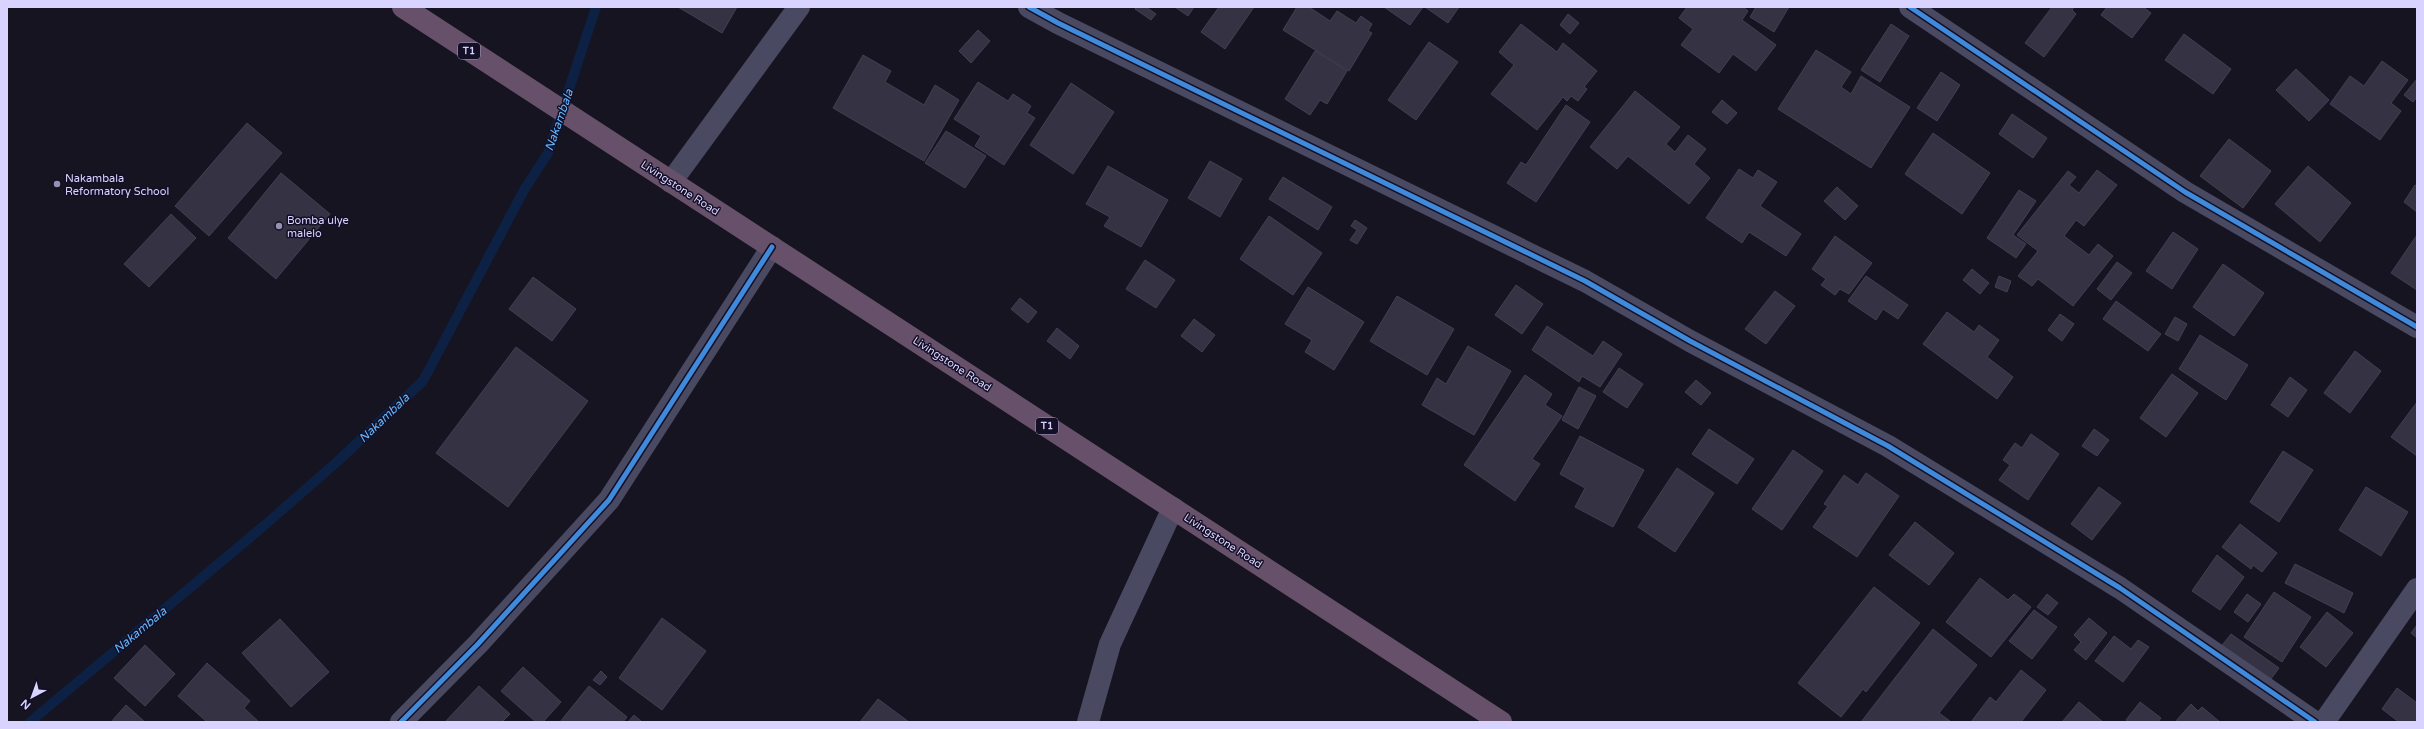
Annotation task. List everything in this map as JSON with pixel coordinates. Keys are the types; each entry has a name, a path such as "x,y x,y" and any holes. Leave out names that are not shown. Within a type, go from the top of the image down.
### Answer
{"highway":[{"name":"Livingstone Road","path":"403,7 1501,722"}],"street":[{"path":"671,182 799,7"},
{"path":"1029,7 1065,27 1585,281 1696,344 1888,446 2120,588 2315,722"},
{"path":"1910,7 2185,192 2417,327"},
{"path":"401,722 478,644 609,500 772,247"},
{"path":"1088,722 1110,644 1173,508"},
{"path":"2324,722 2417,589"}],"building":[{"path":"678,7 737,7 722,33"},
{"path":"1137,7 1146,7 1156,14 1151,20 1135,9"},
{"path":"1175,7 1194,7 1188,16"},
{"path":"1219,7 1254,7 1225,49 1201,32"},
{"path":"1297,7 1309,7 1330,21 1337,11 1356,23 1361,16 1372,24 1368,31 1372,33 1349,71 1283,30"},
{"path":"1384,7 1423,7 1410,25"},
{"path":"1425,7 1459,7 1448,23"},
{"path":"1687,7 1743,7 1748,11 1742,20 1776,45 1756,71 1733,54 1719,73 1681,45 1693,29 1679,18"},
{"path":"1756,7 1789,7 1774,32 1750,17"},
{"path":"2052,7 2074,7 2072,10 2076,14 2044,57 2025,43"},
{"path":"2107,7 2143,7 2151,13 2132,38 2101,15"},
{"path":"1568,14 1579,23 1570,34 1560,25"},
{"path":"1521,24 1557,52 1563,43 1597,71 1584,87 1587,89 1578,101 1571,96 1567,101 1563,97 1537,130 1491,94 1514,65 1499,52"},
{"path":"1891,24 1909,36 1880,82 1861,70"},
{"path":"978,30 990,41 971,63 959,51"},
{"path":"2184,34 2231,69 2213,94 2165,60"},
{"path":"1429,42 1458,62 1416,120 1388,100"},
{"path":"1816,50 1851,72 1841,87 1851,94 1861,76 1910,107 1871,168 1778,109"},
{"path":"1315,51 1347,71 1327,104 1320,100 1310,115 1285,99"},
{"path":"863,55 891,71 885,82 924,105 935,85 959,100 924,161 833,108"},
{"path":"2382,61 2408,80 2391,103 2401,111 2380,140 2330,104 2350,76 2364,86"},
{"path":"2296,69 2329,100 2309,121 2276,90"},
{"path":"1941,72 1960,85 1937,121 1917,108"},
{"path":"2417,79 2417,97 2413,102 2404,95"},
{"path":"978,82 1008,101 1013,94 1031,106 1027,113 1035,118 1004,165 975,146 981,136 954,119"},
{"path":"1071,83 1114,112 1073,174 1030,145"},
{"path":"1635,91 1680,127 1666,144 1675,152 1688,135 1706,149 1694,164 1710,178 1689,204 1628,156 1617,169 1590,147"},
{"path":"1722,100 1737,113 1727,124 1712,112"},
{"path":"1566,105 1590,122 1536,202 1507,183 1521,162 1526,165"},
{"path":"2012,114 2047,138 2033,158 1999,134"},
{"path":"247,123 282,153 209,236 175,206"},
{"path":"946,131 986,156 965,188 925,163"},
{"path":"1933,133 1990,173 1962,214 1905,174"},
{"path":"2229,139 2271,171 2243,208 2200,176"},
{"path":"1210,161 1242,179 1220,217 1188,198"},
{"path":"1108,166 1168,200 1141,247 1104,226 1110,217 1086,204"},
{"path":"2308,166 2351,203 2320,242 2275,204"},
{"path":"1739,169 1753,178 1758,170 1777,182 1760,206 1801,234 1786,256 1749,232 1742,243 1706,218"},
{"path":"2097,170 2117,185 2084,226 2076,220 2064,236 2089,255 2098,244 2113,256 2073,306 2038,279 2032,286 2018,276 2038,251 2017,235 2068,171 2076,177 2069,185 2079,193"},
{"name":"Bomba ulye malelo","path":"281,173 330,214 276,279 228,238"},
{"path":"1283,177 1332,207 1318,230 1269,199"},
{"path":"2415,185 2417,186 2417,212 2404,202"},
{"path":"1837,187 1858,206 1845,220 1824,201"},
{"path":"2019,190 2036,201 2013,235 2026,244 2016,258 1987,238"},
{"path":"171,214 196,238 149,287 124,264"},
{"path":"1269,216 1322,253 1293,295 1240,259"},
{"path":"1355,220 1367,228 1357,244 1350,240 1357,230 1351,226"},
{"path":"2173,232 2198,249 2172,289 2146,271"},
{"path":"2417,235 2417,290 2391,273"},
{"path":"1835,236 1872,263 1849,294 1840,289 1835,295 1821,285 1826,279 1812,269"},
{"path":"1145,260 1175,280 1156,308 1126,289"},
{"path":"2117,262 2132,273 2111,300 2097,289"},
{"path":"2223,264 2264,293 2234,336 2193,307"},
{"path":"1972,269 1989,283 1980,294 1963,280"},
{"path":"1866,276 1908,305 1898,319 1883,309 1876,320 1848,301"},
{"path":"1999,276 2011,281 2007,292 1995,287"},
{"path":"533,277 576,309 552,341 509,309"},
{"path":"1516,285 1543,304 1522,334 1495,315"},
{"path":"1308,287 1364,322 1334,370 1305,352 1312,340 1285,324"},
{"path":"1775,291 1795,306 1766,344 1745,329"},
{"path":"1397,296 1454,329 1427,375 1370,341"},
{"path":"1020,298 1037,312 1028,323 1011,309"},
{"path":"2116,301 2161,334 2148,351 2103,319"},
{"path":"1947,312 1974,332 1979,325 1999,340 1987,357 2013,377 1997,399 1923,344"},
{"path":"2060,314 2074,324 2062,341 2048,330"},
{"path":"2175,317 2187,324 2178,341 2165,334"},
{"path":"1194,319 1215,335 1202,352 1181,336"},
{"path":"1547,326 1593,356 1603,341 1622,354 1600,387 1582,376 1579,382 1532,350"},
{"path":"1057,328 1079,346 1070,359 1047,341"},
{"path":"2200,335 2248,365 2226,400 2179,369"},
{"path":"1468,346 1511,371 1474,435 1422,405 1437,378 1446,384"},
{"path":"516,347 588,401 508,507 436,453"},
{"path":"2355,351 2381,371 2350,413 2324,393"},
{"path":"1619,368 1643,384 1627,408 1603,392"},
{"path":"2172,374 2198,393 2166,437 2140,418"},
{"path":"1525,375 1552,394 1545,405 1562,416 1532,459 1540,464 1515,501 1464,465"},
{"path":"2290,377 2307,390 2288,417 2271,405"},
{"path":"1696,380 1711,393 1701,405 1685,392"},
{"path":"1579,387 1596,396 1578,429 1562,420"},
{"path":"2417,402 2417,456 2391,437"},
{"path":"1709,429 1754,459 1737,484 1692,454"},
{"path":"2094,429 2109,440 2097,456 2082,446"},
{"path":"2031,434 2059,454 2028,500 1999,480 2010,465 2003,460 2015,443 2022,448"},
{"path":"1580,436 1644,470 1613,527 1575,507 1585,488 1560,474"},
{"path":"1793,450 1823,471 1782,530 1752,509"},
{"path":"2283,451 2313,470 2279,522 2250,502"},
{"path":"1677,468 1714,493 1675,552 1638,527"},
{"path":"1866,473 1899,496 1857,557 1813,527 1828,506 1824,504 1844,475 1858,485"},
{"path":"2099,487 2121,503 2092,540 2071,524"},
{"path":"2366,487 2408,512 2381,556 2339,530"},
{"path":"1915,522 1954,553 1929,585 1889,555"},
{"path":"2240,524 2277,553 2262,572 2253,565 2251,569 2222,547"},
{"path":"2217,555 2244,577 2220,610 2192,591"},
{"path":"2295,564 2353,593 2344,613 2285,583"},
{"path":"1980,578 2008,600 2014,594 2031,607 1991,657 1946,622"},
{"path":"1874,587 1920,623 1866,692 1863,689 1841,717 1798,683"},
{"path":"2274,592 2311,617 2282,662 2244,637"},
{"path":"2047,594 2058,603 2048,615 2037,607"},
{"path":"2247,594 2261,604 2248,622 2234,612"},
{"path":"2034,610 2057,627 2032,659 2009,641"},
{"path":"2327,612 2353,633 2326,667 2300,647"},
{"path":"662,618 706,651 662,710 619,678"},
{"path":"2089,618 2107,633 2086,660 2074,650 2081,642 2074,635"},
{"path":"280,619 329,672 291,707 242,653"},
{"path":"2417,625 2417,638 2411,633"},
{"path":"1933,629 1977,665 1939,713 1950,721 1861,722"},
{"path":"2231,634 2279,668 2268,683 2220,648"},
{"path":"2114,636 2131,649 2138,640 2149,647 2123,682 2095,661"},
{"path":"145,645 175,674 145,706 114,678"},
{"path":"207,663 250,701 244,708 259,722 207,722 178,696"},
{"path":"523,667 561,702 543,722 536,722 501,691"},
{"path":"2021,670 2046,690 2021,722 1971,722 1990,697 1996,702"},
{"path":"601,671 607,677 600,685 593,680"},
{"path":"479,686 510,714 502,722 445,722"},
{"path":"589,686 627,717 623,722 560,722"},
{"path":"2397,688 2417,703 2417,722 2399,722 2382,709"},
{"path":"878,699 909,722 860,722"},
{"path":"2079,702 2103,722 2062,722"},
{"path":"2140,702 2161,718 2158,722 2129,722 2126,720"},
{"path":"2191,704 2198,711 2202,707 2220,722 2175,722"},
{"path":"126,705 145,722 111,722"},
{"path":"634,715 642,722 628,722"}],"waterway":[{"name":"Nakambala","path":"30,722 266,524 338,461 423,381 524,190 548,153 596,7"}],"cycle path":[{"path":"1029,7 1058,23 1585,281 1690,341 1888,446 2120,588 2315,722"},
{"path":"1910,7 2185,192 2417,327"},
{"path":"401,722 478,644 609,500 772,247"}],"place":[{"name":"Nakambala Reformatory School","path":"57,184"},
{"name":"Bomba ulye malelo","path":"279,226"}]}
